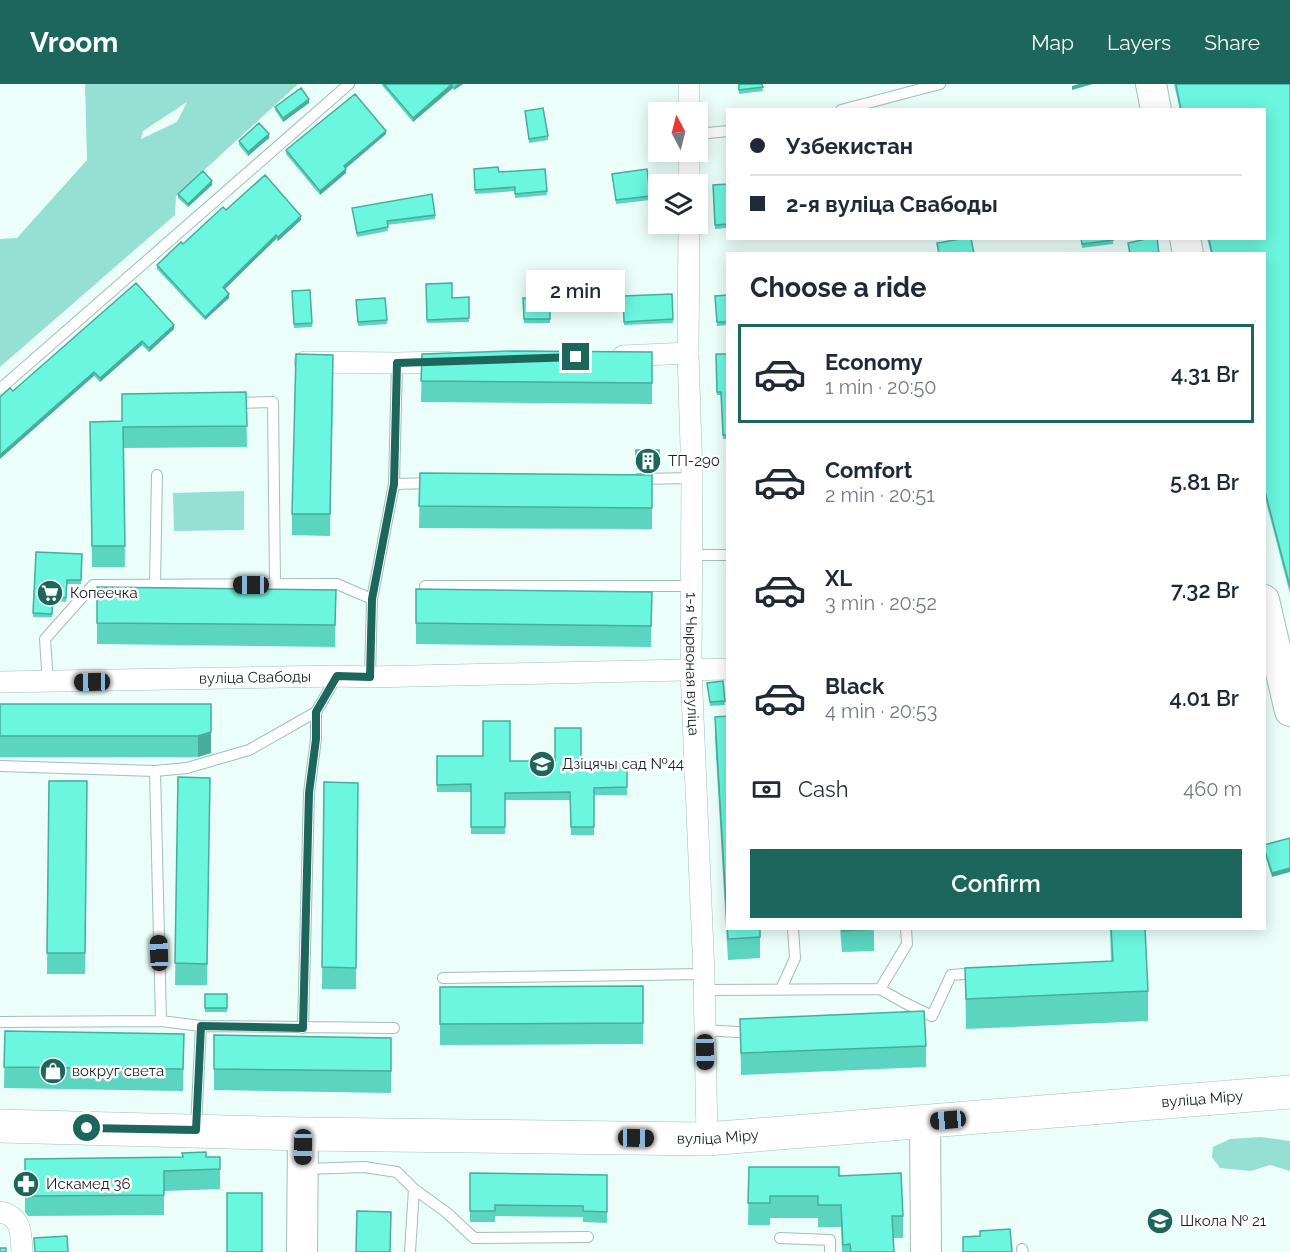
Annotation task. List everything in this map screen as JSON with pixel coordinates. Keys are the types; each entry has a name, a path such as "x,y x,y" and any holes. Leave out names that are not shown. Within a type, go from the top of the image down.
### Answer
{"main road":[{"name":"вуліца Міру","path":"0,1126 303,1134 707,1139 1283,1098"}],"street":[{"path":"1151,84 1156,108"},
{"path":"689,87 689,102"},
{"name":"1-я Чырвоная вуліца","path":"688,234 688,353 692,478 691,670 704,982 707,1139"},
{"path":"607,356 688,353"},
{"path":"304,362 467,361"},
{"path":"1266,609 1290,711"},
{"name":"вуліца Свабоды","path":"0,682 48,683 726,669"},
{"path":"925,1122 926,1252"},
{"path":"302,1252 303,1134"},
{"path":"0,1212 9,1214 17,1220 21,1232 22,1252"}],"lane":[{"path":"0,388 349,84"},
{"path":"849,108 940,84"},
{"path":"708,133 726,131"},
{"path":"370,677 372,599 394,484 397,363"},
{"path":"225,404 273,402 275,585"},
{"path":"155,585 157,475"},
{"path":"632,479 692,478"},
{"path":"394,484 442,483"},
{"path":"691,555 726,555"},
{"path":"48,683 45,639 93,585 337,584 372,599"},
{"path":"425,586 691,585"},
{"path":"0,766 155,771 187,768 249,750 316,712 337,676"},
{"path":"303,1028 309,793 316,739 316,712"},
{"path":"155,771 161,1021"},
{"path":"781,989 795,958 793,930"},
{"path":"880,989 907,944 906,930"},
{"path":"916,1022 932,1016 951,975 985,972"},
{"path":"443,978 704,982 781,989 880,989 932,1016"},
{"path":"0,1022 161,1021 201,1026 394,1028"},
{"path":"196,1130 201,1026"},
{"path":"705,1030 769,1032"},
{"path":"303,1169 364,1167 397,1172 414,1189 446,1212 474,1238 588,1237"},
{"path":"410,1252 414,1189"},
{"path":"780,1238 830,1240 831,1252"}],"green space":[{"path":"85,84 298,84 176,196 175,215 0,367 0,239 17,238 87,160","holes":["187,102 177,122 141,139 143,131"]},
{"path":"244,491 244,530 174,531 173,493"},
{"path":"1261,1137 1290,1141 1290,1171 1270,1165 1251,1171 1220,1168 1212,1157 1213,1147 1230,1139"}],"building":[{"path":"384,84 452,84 413,118"},
{"path":"739,84 762,84 763,87 739,90"},
{"path":"1176,84 1290,84 1290,587 1266,496 1266,252 1212,252 1209,240 1266,240 1266,108 1181,108"},
{"path":"301,88 309,99 283,118 275,107"},
{"path":"355,94 386,131 344,166 346,169 320,191 286,150"},
{"path":"543,108 548,136 529,139 525,111"},
{"path":"259,123 269,134 248,152 239,141"},
{"path":"498,167 499,172 545,169 547,191 515,194 515,187 475,190 474,169"},
{"path":"647,169 648,196 616,200 612,174"},
{"path":"203,171 212,181 188,204 178,194"},
{"path":"265,175 301,216 278,237 276,235 223,287 229,294 205,317 157,265 223,207 226,210"},
{"path":"726,184 726,224 715,225 713,185"},
{"path":"432,194 435,215 387,221 388,227 357,233 352,208"},
{"path":"971,240 974,252 939,252 937,243"},
{"path":"1081,240 1113,240 1082,244"},
{"path":"1157,240 1159,252 1130,252 1128,243"},
{"path":"136,283 174,325 149,348 142,341 100,378 94,372 0,455 0,397 10,388 13,391"},
{"path":"452,283 452,298 469,297 469,318 427,320 426,284"},
{"path":"310,290 312,323 294,324 292,291"},
{"path":"672,294 673,319 624,322 623,296"},
{"path":"726,295 726,322 717,322 715,296"},
{"path":"385,298 387,320 358,322 356,300"},
{"path":"523,298 550,298 550,319 524,319"},
{"path":"512,351 652,352 652,383 421,381 422,354"},
{"path":"296,354 333,355 330,514 292,514"},
{"path":"716,354 726,354 726,435 723,435 721,392 717,392"},
{"path":"246,392 247,426 123,427 125,546 92,546 90,422 122,421 122,394"},
{"name":"ТП-290","path":"636,450 659,450 659,465 636,465"},
{"path":"420,473 652,475 652,508 419,506"},
{"name":"Копеечка","path":"36,552 82,554 81,580 67,580 66,598 53,597 52,614 33,613"},
{"path":"97,587 336,590 335,625 97,623"},
{"path":"416,589 652,592 651,626 416,623"},
{"path":"723,681 725,701 710,702 707,683"},
{"path":"0,704 211,704 211,732 198,736 0,736"},
{"path":"726,716 726,905 715,717"},
{"path":"483,721 510,721 510,761 555,761 555,728 581,728 581,764 627,764 627,787 594,788 594,827 571,827 570,792 505,793 505,827 471,827 471,784 437,785 437,756 483,756"},
{"path":"178,777 210,778 207,964 175,963"},
{"path":"49,781 87,781 85,953 47,953"},
{"path":"324,782 358,783 356,968 322,967"},
{"path":"1290,838 1290,868 1272,873 1266,854 1266,844"},
{"path":"727,930 760,930 760,937 728,939"},
{"path":"1111,930 1145,930 1148,991 966,999 965,968 1113,961"},
{"path":"643,986 643,1023 440,1024 440,987"},
{"path":"205,994 227,994 227,1008 205,1008"},
{"path":"924,1011 926,1046 741,1053 740,1019"},
{"path":"5,1031 184,1034 183,1069 4,1067"},
{"path":"214,1035 391,1038 391,1071 214,1069"},
{"path":"206,1152 206,1157 220,1157 220,1169 164,1171 164,1195 28,1196 25,1192 25,1159 183,1157 182,1153"},
{"path":"749,1167 839,1167 839,1176 901,1173 903,1216 892,1216 894,1252 851,1252 850,1244 843,1245 841,1205 818,1205 818,1196 770,1196 770,1203 748,1203"},
{"path":"470,1173 607,1175 607,1212 583,1211 583,1206 495,1205 495,1211 470,1211"},
{"path":"227,1193 262,1193 262,1252 227,1252"},
{"path":"357,1211 391,1212 390,1252 356,1252"},
{"path":"1010,1229 1012,1252 963,1252 963,1237 980,1236 980,1231"},
{"path":"67,1236 68,1252 35,1252 34,1238"},
{"path":"0,1248 6,1248 6,1252 0,1252"}],"place":[{"name":"ТП-290","path":"648,461"},
{"name":"Копеечка","path":"50,593"},
{"name":"Дзіцячы сад №44","path":"542,764"},
{"name":"вокруг света","path":"53,1071"},
{"name":"Искамед 36","path":"26,1184"},
{"name":"Школа № 21","path":"1160,1221"}],"route":[{"path":"87,1128 196,1130 201,1026 303,1028 309,793 316,739 316,712 337,676 370,677 372,599 394,484 397,363 576,357"}]}
